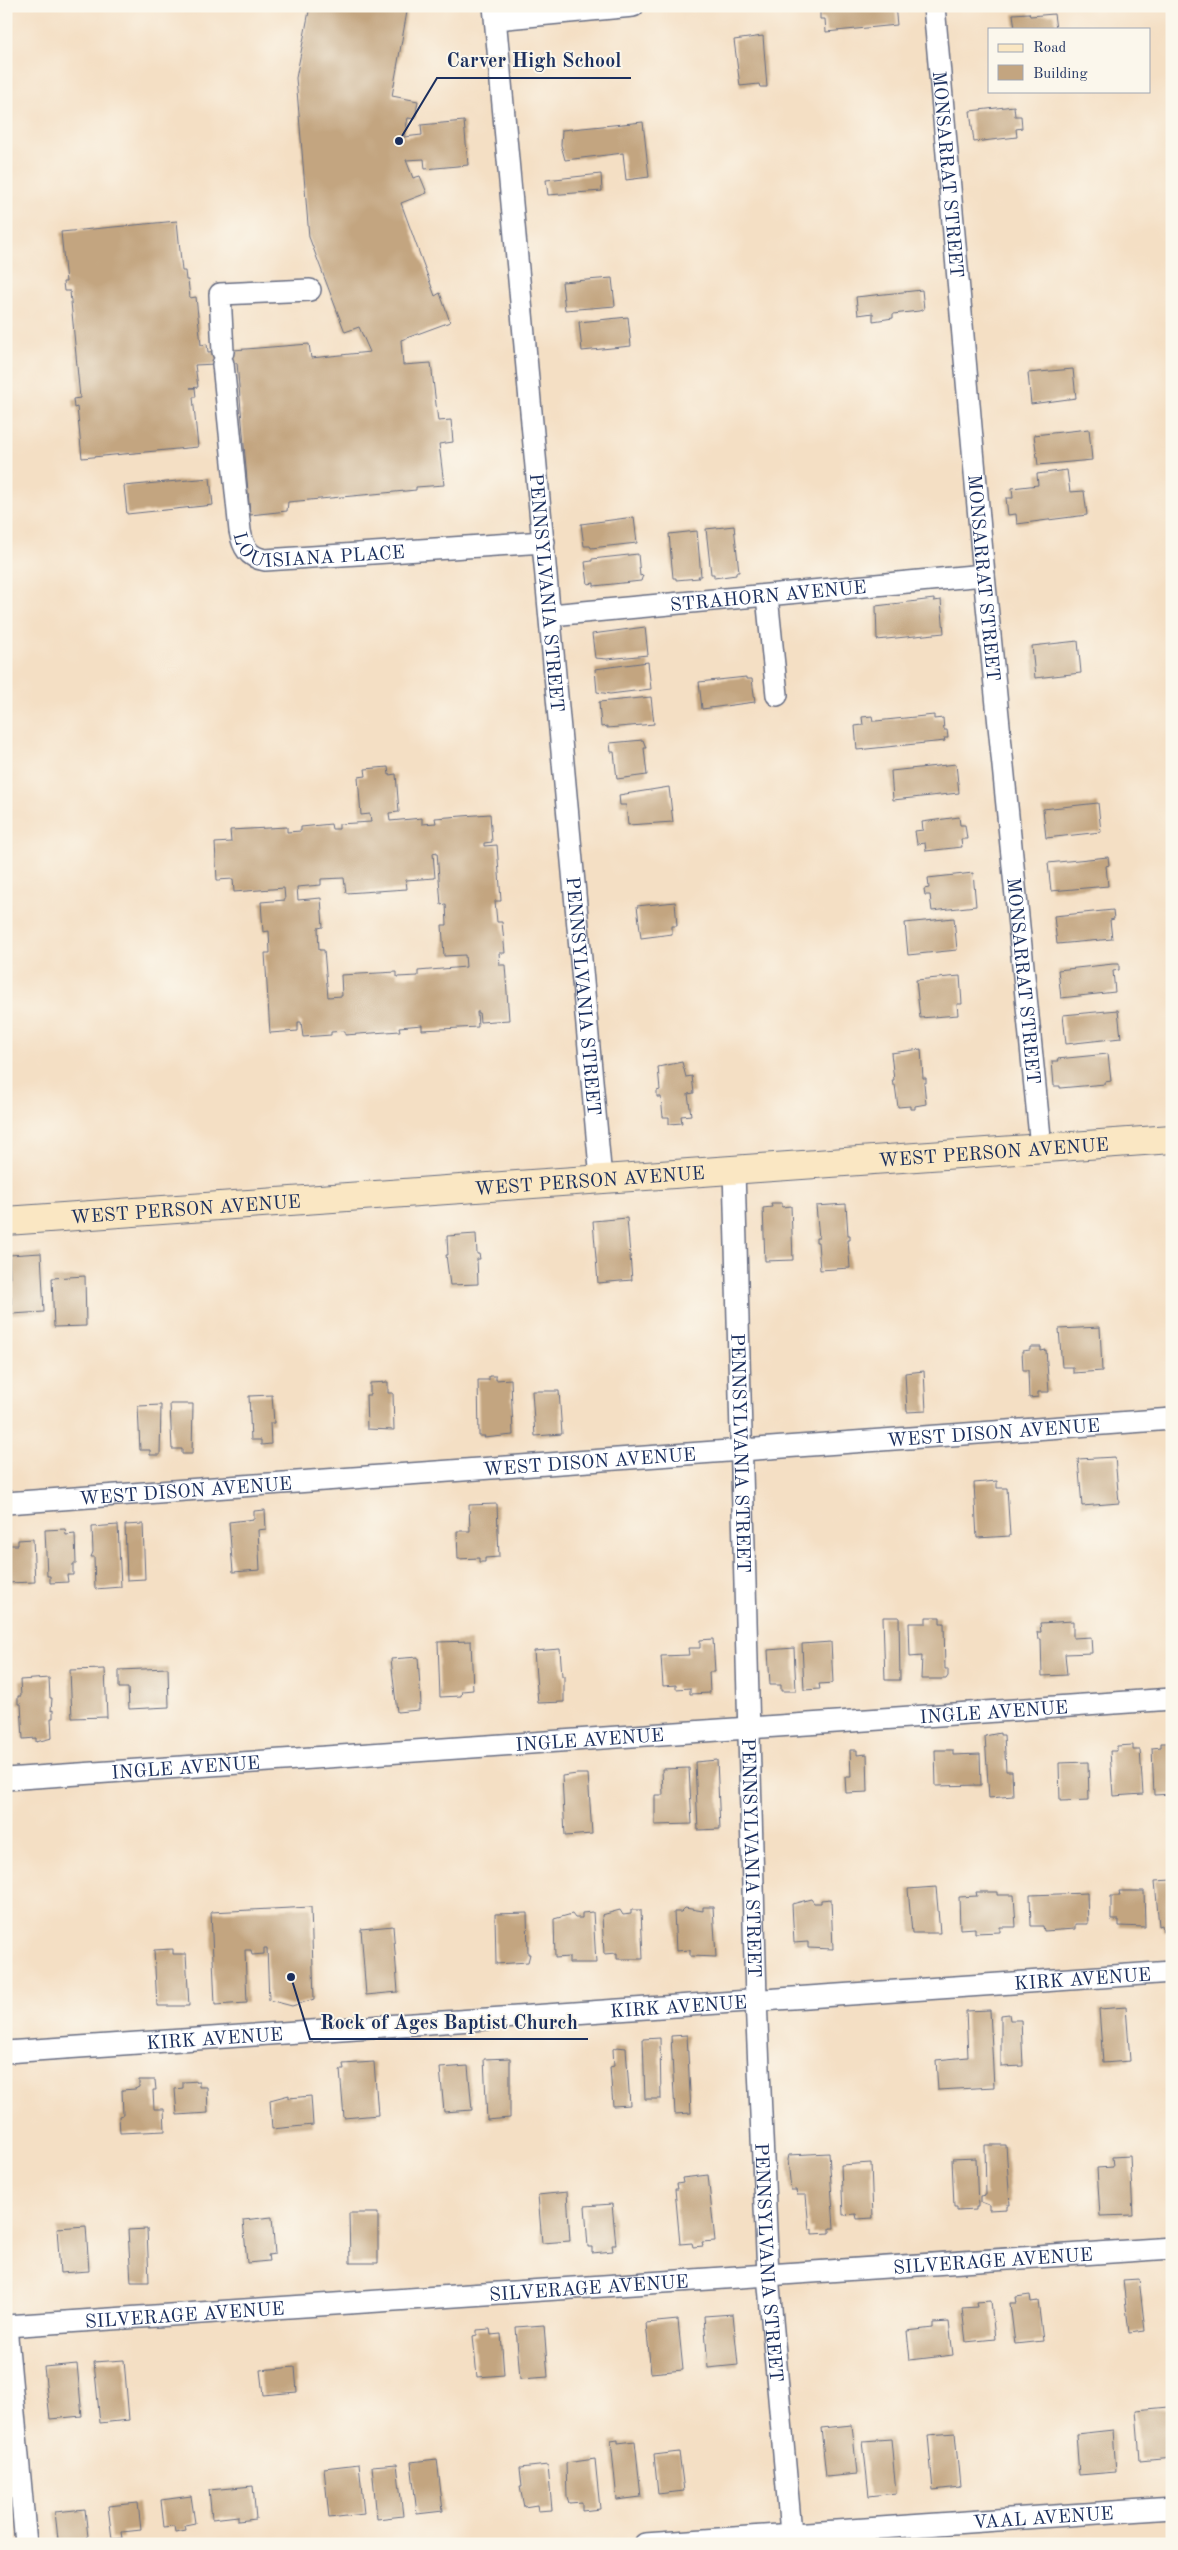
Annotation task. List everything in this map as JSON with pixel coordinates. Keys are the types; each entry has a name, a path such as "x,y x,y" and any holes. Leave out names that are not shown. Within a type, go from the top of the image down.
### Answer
{"street":[{"path":"495,13 633,6"},
{"name":"MONSARRAT STREET","path":"934,6 984,575 1041,1147"},
{"name":"PENNSYLVANIA STREET","path":"495,13 601,1179"},
{"name":"LOUISIANA PLACE","path":"310,290 220,294 223,358 240,531 244,546 251,555 265,560 544,542"},
{"name":"STRAHORN AVENUE","path":"550,615 984,575"},
{"path":"767,596 777,695"},
{"name":"WEST PERSON AVENUE","path":"6,1221 1172,1139"},
{"name":"PENNSYLVANIA STREET","path":"734,1169 756,2000 768,2275 792,2539"},
{"name":"WEST DISON AVENUE","path":"6,1503 1172,1419"},
{"name":"INGLE AVENUE","path":"6,1779 748,1726 1172,1699"},
{"name":"KIRK AVENUE","path":"6,2052 1172,1972"},
{"name":"SILVERAGE AVENUE","path":"6,2326 1172,2248"},
{"path":"6,2326 26,2544"},
{"name":"VAAL AVENUE","path":"645,2544 792,2539 1172,2508"}],"building":[{"path":"310,6 408,6 392,96 418,101 415,119 408,118 404,137 422,135 421,125 464,121 468,165 425,169 424,159 406,160 413,178 420,176 427,193 401,203 435,296 440,293 450,322 401,340 403,365 431,363 438,421 451,420 453,442 439,444 444,485 416,487 416,490 288,502 287,511 250,515 237,363 195,365 198,387 190,388 195,388 196,397 193,397 198,447 82,458 77,407 74,408 73,399 80,398 70,291 64,291 63,282 66,282 61,232 177,221 182,271 185,271 186,280 188,280 190,298 196,297 201,345 207,344 208,352 309,344 311,358 370,352 359,327 345,332 309,237 296,78"},
{"path":"862,6 895,6 897,25 826,32 825,19 820,19 820,11"},
{"path":"1029,13 1030,16 1054,14 1056,28 1015,28 1013,14"},
{"path":"763,36 767,87 760,87 759,84 740,86 734,40"},
{"path":"1014,106 1015,116 1021,116 1022,128 1016,129 1017,137 974,142 970,111"},
{"path":"643,122 649,177 626,180 623,153 565,160 561,145 562,130"},
{"path":"601,174 602,191 548,195 546,180"},
{"path":"612,278 615,306 565,310 562,282"},
{"path":"922,290 924,309 919,311 893,314 893,318 873,321 873,313 858,315 856,297"},
{"path":"628,317 631,346 582,351 579,322"},
{"path":"1073,369 1076,398 1031,404 1028,373"},
{"path":"1089,429 1092,460 1038,465 1034,435"},
{"path":"1067,470 1070,492 1084,491 1087,515 1017,524 1016,514 1008,515 1006,498 1013,498 1012,488 1038,485 1037,474"},
{"path":"210,478 213,505 127,514 124,486"},
{"path":"634,517 637,543 591,548 590,546 584,546 581,524"},
{"path":"734,526 739,572 736,572 736,575 714,578 714,574 711,574 706,529"},
{"path":"697,531 701,576 698,576 699,578 676,580 676,578 673,578 669,534"},
{"path":"638,554 640,576 643,575 641,581 594,586 594,583 588,584 585,562 592,561 592,559"},
{"path":"934,599 934,601 941,600 944,633 877,640 876,606"},
{"path":"645,627 648,655 607,659 595,658 592,634"},
{"path":"1078,641 1081,673 1035,678 1032,646"},
{"path":"648,662 651,689 610,694 597,692 595,669"},
{"path":"746,677 746,679 752,679 755,702 702,709 699,682"},
{"path":"651,697 654,724 601,727 599,702"},
{"path":"934,715 934,719 943,718 944,730 947,730 948,738 944,738 945,741 857,750 855,726 863,725 862,717 872,716 873,721 876,721"},
{"path":"643,740 646,748 644,748 647,775 617,779 614,752 611,752 610,743"},
{"path":"956,764 959,793 893,800 891,771"},
{"path":"388,767 389,775 396,774 399,812 389,813 390,821 422,818 422,824 436,823 435,818 490,814 492,842 484,843 484,846 497,845 501,901 495,901 497,922 502,922 505,953 499,953 500,965 505,965 509,1020 480,1022 479,1012 477,1012 478,1027 422,1030 422,1025 399,1027 400,1031 345,1035 345,1031 331,1032 331,1035 303,1037 301,1022 298,1022 298,1031 270,1033 265,953 270,953 269,931 263,932 261,902 285,900 284,888 234,892 233,879 217,880 215,843 231,842 230,830 287,827 287,832 301,831 301,827 331,824 332,829 339,829 339,824 371,822 370,814 361,815 358,777 366,776 365,769","holes":["437,852 441,905 446,904 447,925 442,925 444,956 465,955 466,967 418,971 418,976 397,977 397,972 341,975 342,996 328,997 324,950 319,950 318,928 323,927 321,898 298,900 297,887 321,885 321,879 344,878 346,893 407,889 406,880 435,878 433,853"]},
{"path":"669,787 673,822 628,825 626,805 620,805 619,795"},
{"path":"1098,803 1101,832 1046,838 1043,809"},
{"path":"959,817 960,825 965,825 967,839 961,839 962,847 926,851 925,843 917,844 915,831 923,830 922,822"},
{"path":"1108,857 1109,865 1106,866 1108,886 1051,891 1048,863"},
{"path":"973,873 976,906 932,911 930,895 925,895 924,889 929,888 928,878"},
{"path":"675,902 677,926 672,926 672,934 641,938 637,906"},
{"path":"1113,910 1114,919 1110,920 1112,939 1057,944 1054,916"},
{"path":"954,918 957,950 908,955 905,923"},
{"path":"1119,964 1119,970 1113,971 1115,992 1061,998 1058,970"},
{"path":"960,976 962,1004 957,1004 958,1015 920,1018 916,980"},
{"path":"1118,1010 1121,1038 1066,1044 1063,1015"},
{"path":"921,1049 923,1078 926,1078 926,1083 924,1083 926,1104 915,1106 915,1109 910,1109 910,1106 898,1107 895,1085 893,1085 892,1080 894,1080 891,1053"},
{"path":"1108,1054 1111,1081 1105,1082 1105,1084 1060,1088 1060,1086 1054,1086 1052,1061"},
{"path":"682,1062 686,1077 692,1076 694,1093 688,1094 691,1115 681,1116 682,1123 669,1124 669,1117 663,1117 661,1097 657,1097 657,1091 660,1090 658,1067"},
{"path":"771,1203 782,1203 782,1207 791,1206 793,1260 765,1261 763,1208 772,1207"},
{"path":"846,1204 848,1235 850,1235 850,1240 848,1240 850,1268 820,1270 818,1242 816,1242 816,1238 819,1238 816,1206"},
{"path":"627,1218 632,1280 598,1283 593,1221"},
{"path":"476,1234 477,1254 479,1254 480,1259 477,1259 478,1284 450,1285 446,1255 448,1255 447,1236"},
{"path":"41,1253 44,1312 12,1314 7,1280 10,1280 9,1255"},
{"path":"85,1276 86,1326 54,1327 52,1278"},
{"path":"1100,1327 1102,1371 1073,1373 1073,1367 1062,1367 1059,1329"},
{"path":"1030,1347 1041,1347 1041,1351 1046,1350 1049,1392 1038,1392 1038,1397 1029,1398 1028,1370 1023,1370 1022,1351 1030,1350"},
{"path":"924,1371 926,1411 907,1412 905,1373"},
{"path":"489,1376 496,1376 496,1380 511,1379 513,1435 484,1438 485,1436 479,1436 478,1380 489,1380"},
{"path":"388,1382 388,1393 393,1393 394,1430 367,1429 366,1395 370,1395 370,1383"},
{"path":"532,1391 559,1391 562,1434 535,1436"},
{"path":"272,1395 274,1423 270,1423 271,1444 261,1445 261,1440 251,1440 249,1396"},
{"path":"170,1404 193,1404 192,1454 182,1454 182,1449 172,1449"},
{"path":"161,1405 160,1455 150,1455 150,1450 140,1450 138,1406"},
{"path":"1115,1457 1119,1503 1082,1506 1078,1459"},
{"path":"997,1481 997,1488 1007,1488 1010,1536 977,1538 974,1483"},
{"path":"497,1504 499,1557 485,1558 485,1562 479,1562 479,1558 458,1559 457,1531 470,1531 469,1505"},
{"path":"265,1510 266,1529 258,1530 260,1570 233,1572 229,1522 254,1519 254,1511"},
{"path":"143,1524 145,1579 127,1580 125,1525"},
{"path":"118,1525 121,1587 95,1589 94,1557 91,1557 93,1552 92,1527"},
{"path":"65,1529 66,1535 75,1534 76,1564 73,1564 73,1575 67,1575 68,1582 50,1583 50,1576 47,1576 45,1530"},
{"path":"33,1539 35,1582 6,1583 6,1545 18,1545 18,1540"},
{"path":"883,1617 899,1617 900,1680 885,1680"},
{"path":"926,1617 940,1617 940,1623 944,1623 945,1669 948,1669 946,1679 921,1679 922,1656 910,1657 909,1623 926,1623"},
{"path":"1073,1621 1073,1638 1091,1637 1092,1653 1065,1654 1067,1675 1042,1676 1041,1639 1038,1639 1037,1632 1041,1632 1040,1623"},
{"path":"713,1639 715,1672 709,1672 710,1693 690,1694 690,1688 676,1689 676,1685 663,1686 661,1656 689,1655 688,1648 700,1648 700,1640"},
{"path":"471,1641 473,1690 462,1691 461,1696 440,1697 438,1642"},
{"path":"831,1642 833,1683 819,1684 820,1689 804,1690 802,1644"},
{"path":"794,1648 796,1691 781,1691 781,1685 770,1685 768,1650"},
{"path":"560,1649 562,1676 564,1676 564,1702 538,1703 534,1651"},
{"path":"418,1657 421,1704 419,1704 419,1710 397,1712 391,1659"},
{"path":"168,1668 169,1707 129,1709 128,1688 119,1688 119,1670"},
{"path":"105,1669 107,1717 72,1718 70,1670"},
{"path":"49,1678 50,1698 52,1698 51,1711 53,1710 53,1718 51,1718 52,1738 36,1742 36,1738 23,1739 21,1704 18,1704 18,1696 21,1696 20,1680"},
{"path":"1000,1733 1000,1735 1004,1735 1006,1771 1012,1771 1013,1796 989,1798 985,1736"},
{"path":"1161,1743 1172,1743 1172,1794 1154,1795 1152,1748 1161,1747"},
{"path":"1133,1745 1133,1750 1140,1750 1143,1794 1113,1796 1110,1751 1117,1751 1117,1746"},
{"path":"850,1750 857,1750 857,1755 867,1754 868,1792 846,1793 845,1777 851,1777"},
{"path":"935,1750 953,1750 953,1755 980,1754 981,1785 936,1786"},
{"path":"717,1760 720,1829 698,1830 695,1762"},
{"path":"1088,1762 1089,1800 1060,1801 1059,1763"},
{"path":"689,1768 692,1824 655,1825 655,1795 663,1795 662,1769"},
{"path":"588,1774 592,1834 565,1836 562,1776"},
{"path":"1172,1880 1172,1931 1163,1932 1162,1925 1159,1926 1155,1881"},
{"path":"936,1887 940,1933 912,1933 908,1889"},
{"path":"1119,1891 1144,1891 1145,1927 1119,1926 1119,1920 1111,1920 1111,1896 1120,1896"},
{"path":"976,1892 997,1892 997,1895 1014,1895 1016,1927 1000,1927 1000,1932 975,1933 975,1928 960,1929 959,1897 977,1896"},
{"path":"1087,1893 1088,1924 1075,1924 1075,1929 1044,1931 1043,1926 1031,1926 1030,1895"},
{"path":"811,1899 814,1903 821,1903 821,1900 831,1899 833,1949 808,1948 808,1942 794,1943 792,1904"},
{"path":"311,1907 314,1999 292,2006 269,2000 267,1948 264,1948 264,1954 252,1955 251,1950 245,1950 247,2003 215,2005 211,1912"},
{"path":"703,1907 713,1907 716,1957 690,1956 690,1950 676,1951 674,1912 681,1912 685,1908 703,1911"},
{"path":"620,1910 623,1915 631,1914 631,1910 641,1910 643,1959 617,1959 617,1953 604,1954 602,1915"},
{"path":"593,1912 596,1963 569,1963 569,1957 555,1958 554,1919 572,1914 575,1918 582,1918 582,1913"},
{"path":"527,1913 528,1954 530,1954 528,1962 496,1964 495,1914"},
{"path":"393,1926 398,1992 366,1995 361,1929"},
{"path":"173,1949 173,1954 186,1954 189,2006 157,2006 154,1950"},
{"path":"1126,2007 1130,2061 1103,2063 1099,2009"},
{"path":"990,2010 994,2087 938,2090 936,2060 968,2057 966,2011"},
{"path":"1009,2014 1010,2020 1021,2020 1023,2066 1001,2067 1001,2015"},
{"path":"687,2035 691,2113 675,2114 671,2036"},
{"path":"660,2038 661,2099 645,2099 643,2039"},
{"path":"617,2047 626,2048 630,2105 613,2106 610,2067 614,2066 613,2049"},
{"path":"510,2058 510,2118 487,2120 484,2059"},
{"path":"374,2062 378,2115 344,2118 340,2070 344,2070 343,2064"},
{"path":"468,2066 472,2110 444,2112 440,2068"},
{"path":"139,2080 155,2080 156,2090 153,2090 154,2109 164,2109 165,2131 120,2133 119,2116 123,2115 122,2090 139,2087"},
{"path":"199,2081 199,2087 207,2087 208,2113 177,2115 175,2089 183,2088 183,2082"},
{"path":"289,2095 289,2098 311,2096 313,2125 272,2129 270,2100"},
{"path":"985,2145 1006,2145 1010,2205 1007,2205 1007,2209 989,2210 989,2205 981,2202 981,2196 986,2195"},
{"path":"829,2153 834,2228 830,2228 830,2233 812,2234 812,2229 809,2229 806,2195 797,2195 796,2190 791,2190 789,2155"},
{"path":"1130,2156 1133,2215 1100,2216 1097,2168 1113,2167 1112,2157"},
{"path":"976,2158 978,2207 976,2207 976,2210 957,2211 957,2207 954,2207 952,2159"},
{"path":"871,2163 873,2218 857,2219 856,2214 843,2215 841,2165"},
{"path":"708,2175 715,2241 702,2242 703,2246 693,2247 692,2243 680,2244 675,2189 678,2189 677,2184 683,2183 682,2178"},
{"path":"567,2192 570,2241 542,2243 538,2195"},
{"path":"612,2204 616,2245 612,2245 613,2251 592,2253 592,2247 588,2247 585,2206"},
{"path":"349,2213 378,2213 378,2263 350,2263"},
{"path":"272,2217 275,2254 268,2255 269,2261 247,2263 243,2220"},
{"path":"86,2226 89,2271 60,2273 57,2228"},
{"path":"147,2229 149,2282 131,2282 128,2230"},
{"path":"1139,2279 1145,2331 1129,2333 1123,2280"},
{"path":"1030,2295 1031,2302 1038,2301 1043,2341 1015,2344 1010,2303 1017,2303 1016,2297"},
{"path":"991,2301 995,2339 966,2342 962,2308 977,2307 976,2302"},
{"path":"733,2314 738,2365 708,2368 704,2316"},
{"path":"678,2320 683,2370 651,2373 646,2323"},
{"path":"949,2322 953,2355 910,2360 907,2331 933,2328 933,2323"},
{"path":"544,2325 548,2377 520,2379 516,2327"},
{"path":"490,2329 491,2335 501,2334 504,2375 477,2377 473,2336 477,2335 477,2330"},
{"path":"124,2360 129,2420 100,2423 94,2362"},
{"path":"77,2364 82,2416 50,2419 44,2367"},
{"path":"295,2367 297,2392 263,2395 260,2370"},
{"path":"1169,2407 1172,2457 1140,2460 1136,2410"},
{"path":"852,2425 857,2474 826,2477 821,2428"},
{"path":"1113,2430 1116,2472 1079,2475 1076,2434"},
{"path":"955,2433 960,2487 933,2490 928,2435"},
{"path":"891,2439 896,2493 869,2496 863,2441"},
{"path":"618,2440 618,2443 635,2441 641,2497 617,2500 611,2441"},
{"path":"679,2452 684,2491 658,2494 654,2455"},
{"path":"437,2459 443,2511 417,2514 411,2462"},
{"path":"595,2459 600,2509 582,2511 582,2502 569,2503 567,2497 566,2463"},
{"path":"359,2464 364,2514 329,2518 324,2468"},
{"path":"397,2464 403,2516 377,2519 372,2466"},
{"path":"548,2465 552,2510 538,2511 537,2505 524,2507 520,2487 522,2487 520,2468"},
{"path":"253,2486 256,2519 238,2521 238,2516 212,2519 209,2490"},
{"path":"191,2496 195,2523 185,2525 186,2530 175,2532 174,2526 164,2527 161,2500"},
{"path":"138,2503 141,2530 122,2532 123,2538 112,2539 108,2506"},
{"path":"85,2509 88,2537 82,2540 82,2544 65,2544 65,2541 58,2539 55,2512"}],"place":[{"name":"Carver High School","path":"399,141"},
{"name":"Rock of Ages Baptist Church","path":"291,1977"}]}
